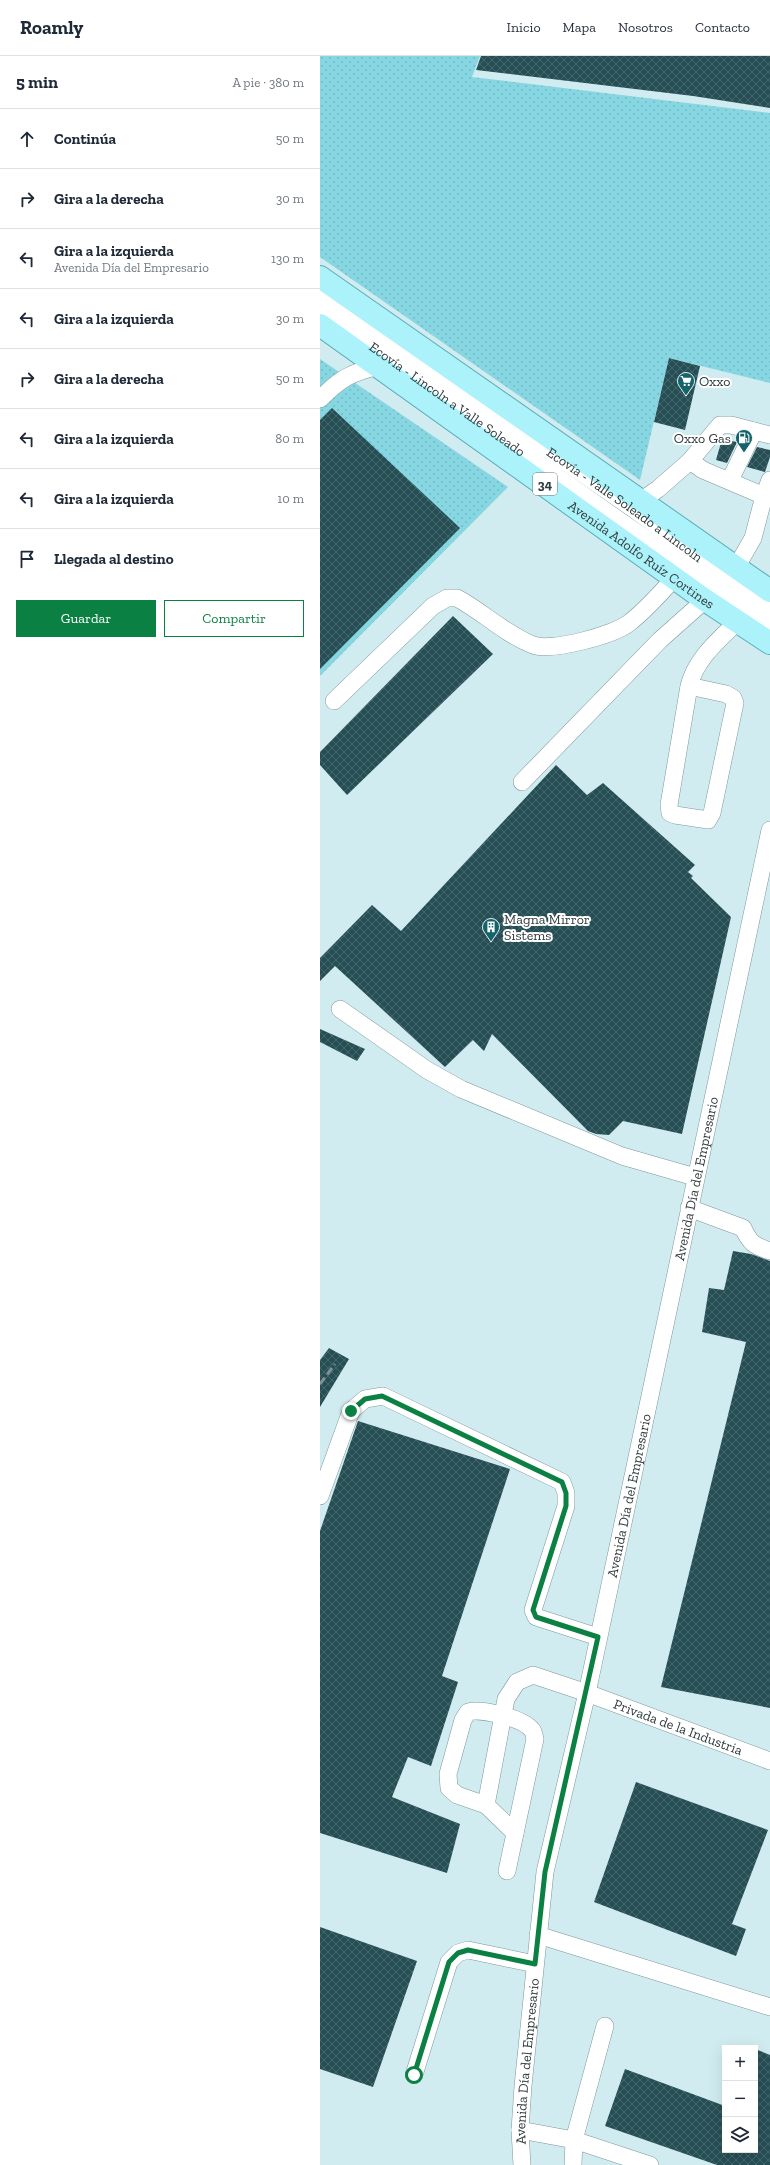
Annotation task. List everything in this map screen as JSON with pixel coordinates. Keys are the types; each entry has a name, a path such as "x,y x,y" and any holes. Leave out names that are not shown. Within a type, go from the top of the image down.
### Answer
{"main road":[{"path":"320,277 577,457 737,566 770,591"},
{"name":"Avenida Adolfo Ruíz Cortines","path":"320,324 706,600 770,643"}],"street":[{"name":"Ecovía - Valle Soleado a Lincoln","path":"320,293 632,508 770,609"},
{"name":"Ecovía - Lincoln a Valle Soleado","path":"320,309 620,521 718,588 770,627"},
{"path":"320,399 339,381 350,374 379,366"},
{"path":"642,500 658,489 690,461 720,425 731,425 762,433 730,480"},
{"path":"690,461 703,470 730,480 764,496"},
{"path":"737,566 753,538 764,496 770,480"},
{"path":"334,701 433,606 447,598 457,598 469,604 513,635 534,646 561,646 606,634 629,623 674,577"},
{"path":"522,782 660,640 706,600"},
{"path":"689,686 726,694 733,698 735,703 712,813 708,820 674,815 669,810 689,686 693,671 702,658 738,621"},
{"name":"Avenida Día del Empresario","path":"522,2165 520,2130 545,1872 586,1693 770,830"},
{"path":"340,1010 427,1070 461,1089 622,1156 695,1177"},
{"path":"689,1208 743,1228 749,1240 757,1247 770,1251"},
{"path":"320,1496 351,1411 365,1399 382,1396 562,1482 566,1493 566,1506 533,1610 536,1617 545,1621 598,1637"},
{"name":"Privada de la Industria","path":"486,1805 506,1699 517,1682 533,1675 770,1761"},
{"path":"507,1871 535,1739 533,1731 527,1725 502,1715 475,1710 468,1712 463,1720 448,1774 449,1788 457,1795 486,1805 515,1833"},
{"path":"538,1935 770,2007"},
{"path":"414,2075 449,1962 458,1953 468,1950 535,1964"},
{"path":"573,2165 574,2140 605,2026"},
{"path":"520,2130 574,2140 650,2165"}],"shaded area":[{"path":"320,56 480,56 472,77 770,113 770,383 669,358 640,480 320,257"},
{"path":"320,359 508,487 320,676"}],"building":[{"path":"481,56 770,56 770,108 693,96 476,70"},
{"path":"669,358 700,366 685,430 654,422"},
{"path":"332,408 460,528 320,669 320,420"},
{"path":"722,439 737,442 727,463 716,460"},
{"path":"757,447 770,450 770,457 765,472 747,467"},
{"path":"453,616 493,654 347,795 320,765 320,752"},
{"path":"556,765 587,795 603,783 695,865 688,872 693,876 691,878 731,917 682,1134 623,1121 609,1135 596,1134 588,1131 492,1034 484,1051 473,1040 445,1067 335,966 320,981 320,958 372,905 401,931"},
{"path":"320,1029 365,1049 357,1061 320,1042"},
{"path":"733,1251 751,1254 770,1261 770,1708 661,1687 746,1342 702,1332 709,1288 724,1290"},
{"path":"329,1348 349,1359 320,1407 320,1360"},
{"path":"358,1421 510,1469 442,1676 458,1682 431,1766 408,1757 392,1797 460,1824 447,1873 320,1833 320,1531"},
{"path":"636,1782 768,1830 732,1924 746,1929 736,1956 594,1902"},
{"path":"320,1927 417,1961 373,2087 320,2069"},
{"path":"758,2050 770,2055 770,2165 717,2165 605,2126 625,2069 722,2105 722,2153 758,2153"}],"railway":[{"path":"320,1384 335,1364"}],"place":[{"name":"Oxxo","path":"686,396"},
{"name":"Oxxo Gas","path":"744,453"},
{"name":"Magna Mirror Sistems","path":"491,942"}],"route":[{"path":"351,1411 365,1399 382,1396 562,1482 566,1493 566,1506 533,1610 536,1617 545,1621 598,1637 545,1872 535,1964 468,1950 458,1953 449,1962 414,2075"}]}
